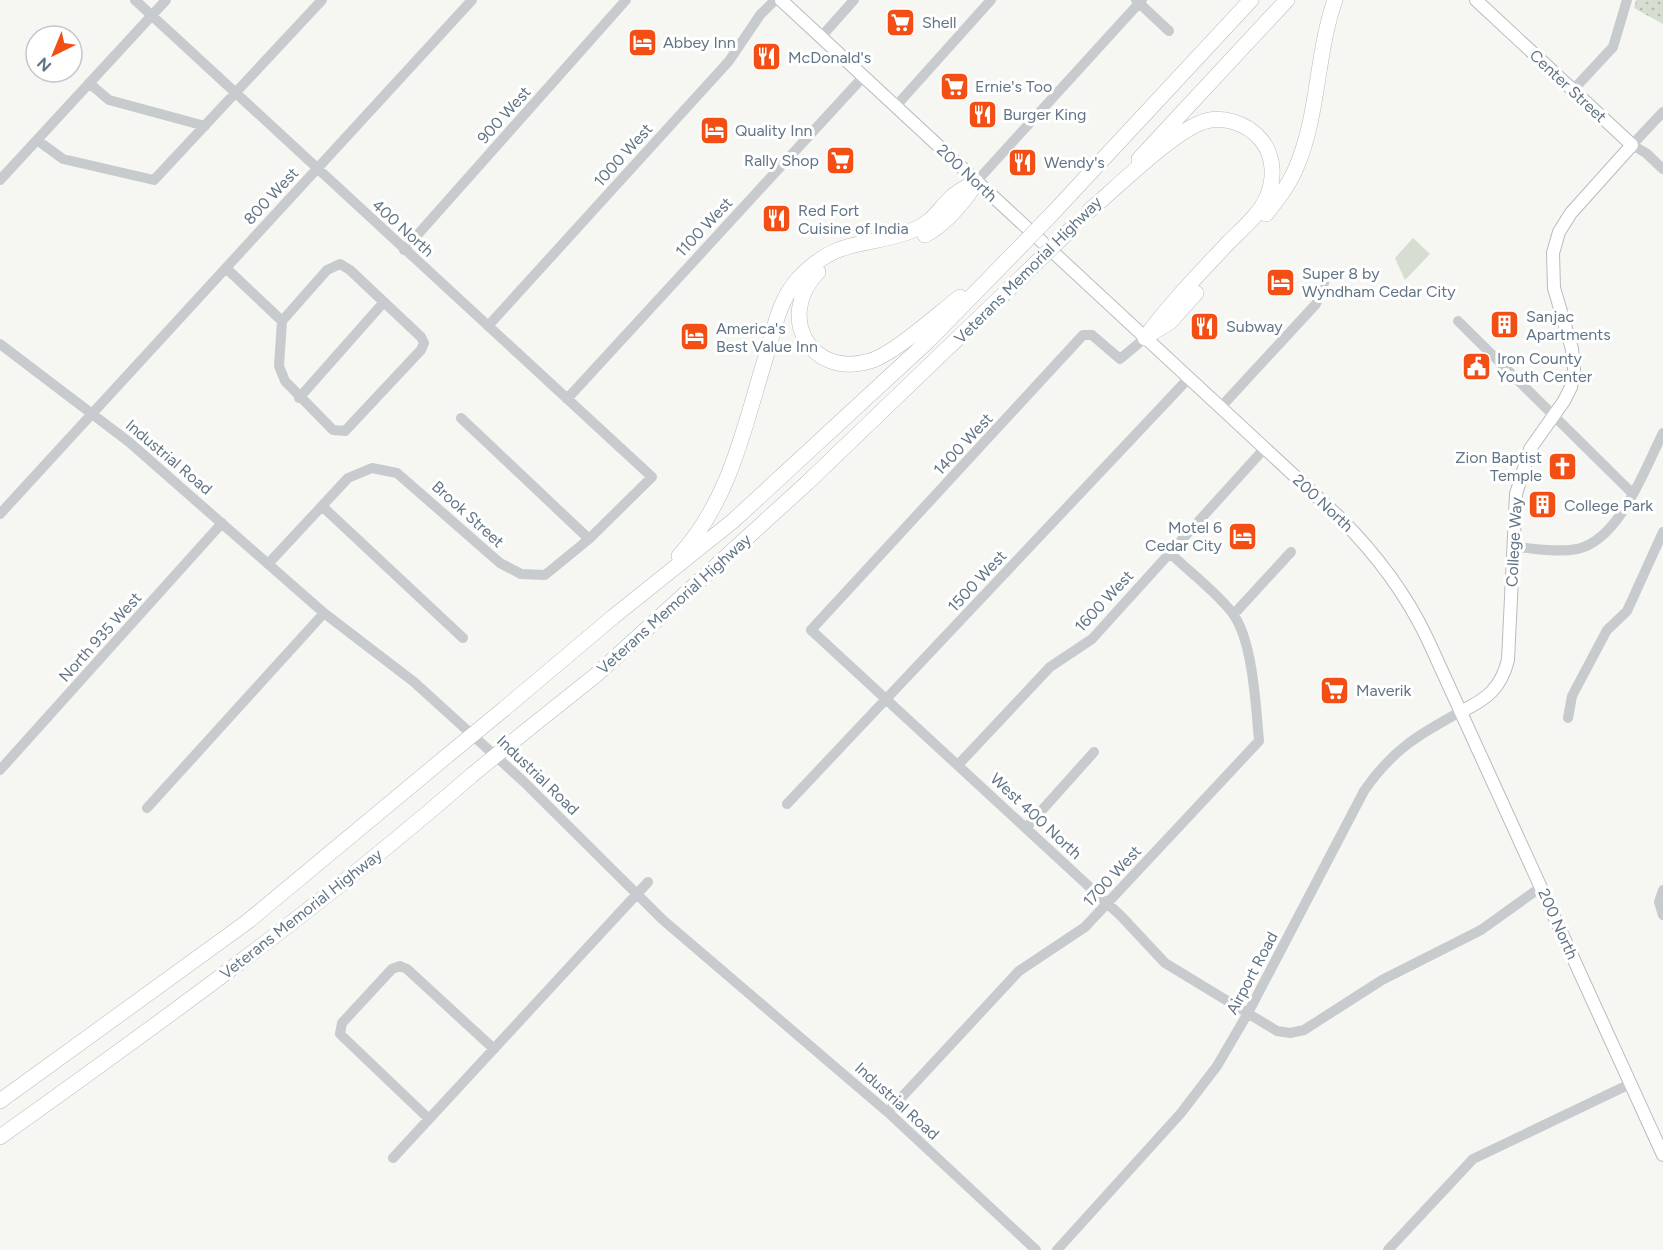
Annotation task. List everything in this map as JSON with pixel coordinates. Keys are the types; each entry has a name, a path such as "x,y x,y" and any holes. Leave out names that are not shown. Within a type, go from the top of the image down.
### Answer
{"highway":[{"name":"Veterans Memorial Highway","path":"0,1101 248,922 613,616 734,521 928,341 1051,215 1251,0"},
{"name":"Veterans Memorial Highway","path":"0,1137 262,947 413,827 472,775 596,675 807,483 1072,228 1287,0"},
{"path":"1145,338 1170,322 1262,219 1288,183 1305,142 1326,32 1335,0"},
{"path":"1089,211 1168,144 1199,123 1216,120 1238,123 1260,139 1268,150 1273,169 1266,200 1161,315 1145,338"},
{"path":"976,182 965,200 933,231 910,241 851,253 828,264 809,281 803,291 799,302 800,327 809,346 823,357 841,363 871,361 886,353 998,268"},
{"path":"613,616 661,574 685,549 710,513 735,461 776,320 796,282 825,255 848,245 906,233 926,225 953,195 976,182"}],"main road":[{"name":"200 North","path":"781,0 1340,518 1383,564 1416,614 1462,711 1663,1155"},
{"name":"Center Street","path":"1476,0 1632,145"},
{"name":"College Way","path":"1462,711 1491,694 1504,674 1508,660 1516,494 1530,449 1571,387 1574,369 1572,349 1554,288 1553,253 1559,232 1571,213 1632,145"}],"street":[{"name":"400 North","path":"135,0 652,477"},
{"path":"0,180 166,0"},
{"path":"37,140 63,159 154,180 322,0"},
{"name":"800 West","path":"0,513 472,0"},
{"name":"900 West","path":"404,250 626,0"},
{"name":"1000 West","path":"488,326 729,61 760,15 775,0"},
{"path":"821,37 854,0"},
{"path":"896,106 991,0"},
{"path":"1573,90 1613,47 1628,0"},
{"path":"976,182 1139,1 1169,31"},
{"name":"1100 West","path":"567,399 863,77"},
{"path":"89,83 109,100 205,126"},
{"path":"1632,145 1663,112"},
{"name":"Center Street","path":"1632,145 1646,153 1663,169"},
{"path":"340,264 350,270 421,337 424,343 421,350 345,431 333,430 299,398 285,381 279,366 282,321 333,265 340,264"},
{"path":"226,268 282,321"},
{"path":"1220,408 1316,304 1324,283"},
{"path":"299,398 384,302"},
{"path":"1458,321 1632,493"},
{"name":"1400 West","path":"811,630 1083,335 1092,335 1120,359 1145,338"},
{"name":"Industrial Road","path":"0,344 92,413 324,613 404,672 523,781 684,938 888,1112 1036,1250"},
{"name":"1500 West","path":"787,804 1188,379"},
{"path":"460,418 589,539"},
{"path":"1513,547 1559,550 1587,546 1604,536 1615,524 1663,433"},
{"name":"1600 West","path":"958,765 1050,667 1092,639 1264,448"},
{"name":"Brook Street","path":"268,564 354,474 366,469 385,469 404,477 500,563 520,574 545,575 589,539 652,477"},
{"path":"322,506 463,638"},
{"name":"North 935 West","path":"0,770 222,523"},
{"path":"1568,718 1572,696 1607,630 1627,611 1663,532"},
{"name":"1700 West","path":"888,1112 1019,971 1072,938 1107,903 1258,741 1256,692 1245,643 1234,614 1169,552"},
{"path":"1234,614 1291,552"},
{"path":"147,808 324,613"},
{"name":"West 400 North","path":"811,630 1107,903 1165,963 1277,1031 1290,1033 1305,1030 1382,980 1481,930 1541,887"},
{"name":"Airport Road","path":"1057,1250 1181,1113 1217,1066 1248,1013 1364,791 1382,765 1419,734 1462,711"},
{"path":"1026,828 1094,752"},
{"path":"393,1158 648,882"},
{"path":"1661,893 1663,915"},
{"path":"429,1119 340,1034 342,1023 395,967 405,967 494,1049"},
{"path":"1388,1250 1473,1159 1630,1084"}],"shaded area":[{"path":"1636,0 1663,0 1663,24 1634,8"},
{"path":"1413,238 1430,254 1405,280 1395,258"}],"place":[{"name":"Shell","path":"901,22"},
{"name":"Abbey Inn","path":"642,42"},
{"name":"McDonald's","path":"767,57"},
{"name":"Ernie's Too","path":"954,86"},
{"name":"Burger King","path":"982,114"},
{"name":"Quality Inn","path":"714,130"},
{"name":"Rally Shop","path":"840,160"},
{"name":"Wendy's","path":"1023,162"},
{"name":"Red Fort Cuisine of India","path":"777,219"},
{"name":"Super 8 by Wyndham Cedar City","path":"1281,282"},
{"name":"Sanjac Apartments","path":"1505,325"},
{"name":"Subway","path":"1205,326"},
{"name":"America's Best Value Inn","path":"695,337"},
{"name":"Iron County Youth Center","path":"1476,367"},
{"name":"Zion Baptist Temple","path":"1563,466"},
{"name":"College Park","path":"1543,505"},
{"name":"Motel 6 Cedar City","path":"1243,536"},
{"name":"Maverik","path":"1335,690"}]}
